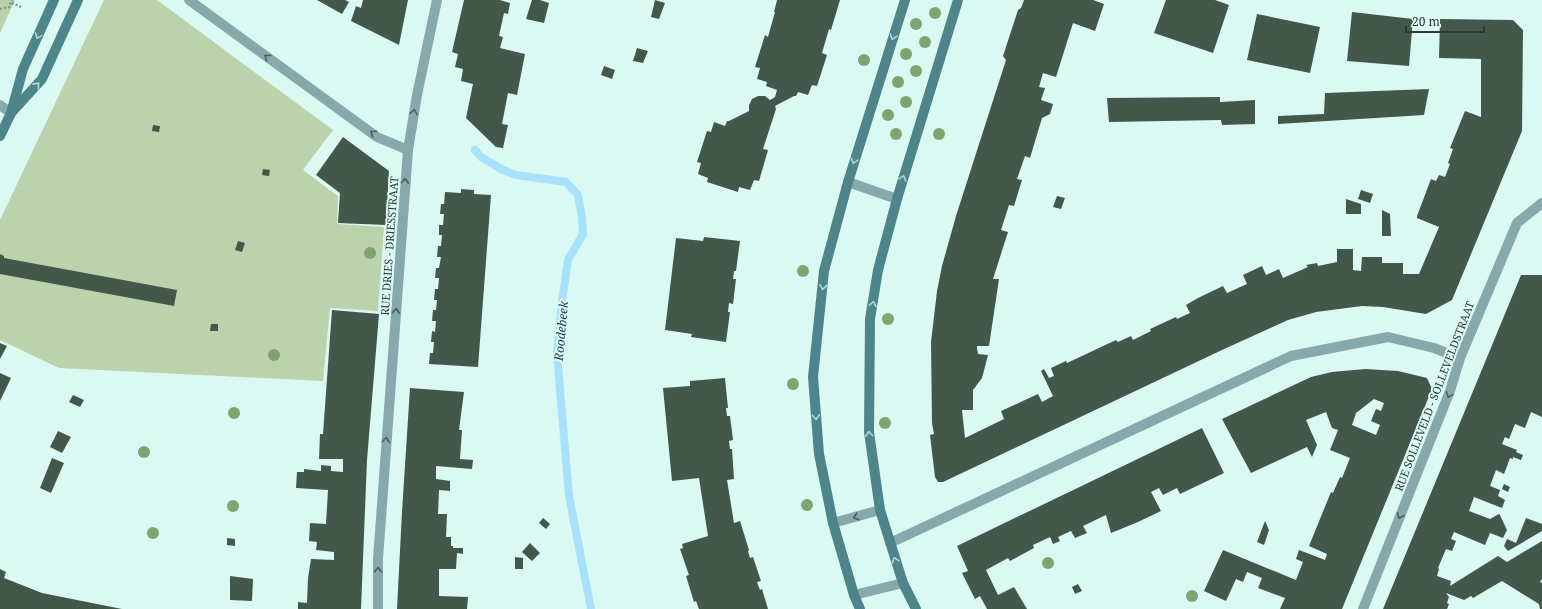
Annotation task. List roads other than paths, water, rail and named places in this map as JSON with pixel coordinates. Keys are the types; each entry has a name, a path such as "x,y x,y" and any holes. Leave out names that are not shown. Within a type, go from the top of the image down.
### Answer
{"main road":[{"path":"0,136 11,113 23,69 54,0"},
{"path":"11,113 42,79 78,0"},
{"path":"860,609 854,595 833,523 819,454 813,377 824,271 848,182 905,0"},
{"path":"916,609 903,583 880,510 869,432 870,319 878,270 897,199 958,0"}],"street":[{"path":"189,0 377,137 408,150"},
{"name":"RUE DRIES - DRIESSTRAAT","path":"378,609 378,559 408,150 417,95 437,0"},
{"path":"0,105 11,113"},
{"path":"848,182 897,199"},
{"name":"RUE SOLLEVELD - SOLLEVELDSTRAAT","path":"1363,609 1450,392 1460,358 1517,222 1542,203"},
{"path":"890,543 1291,356 1388,337 1434,348 1460,358"},
{"path":"833,523 880,510"},
{"path":"854,595 903,583"}],"waterway":[{"name":"Roodebeek","path":"475,150 481,157 501,169 516,175 566,182 578,195 583,234 568,260 557,354 569,496 591,609"}]}
